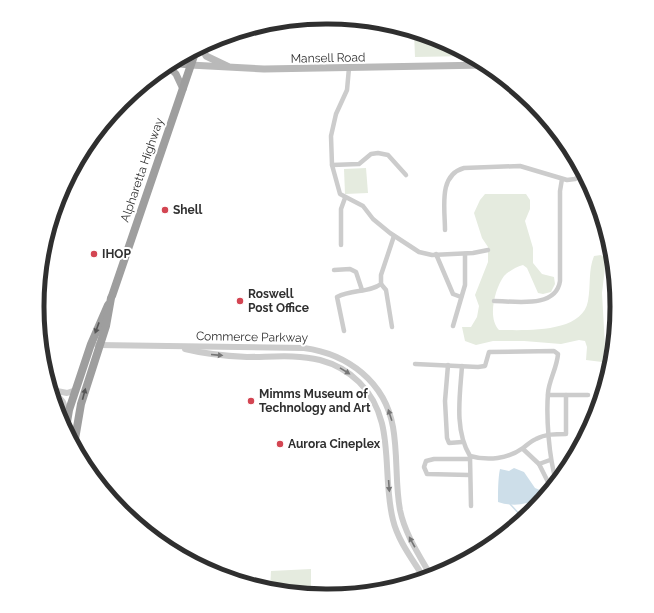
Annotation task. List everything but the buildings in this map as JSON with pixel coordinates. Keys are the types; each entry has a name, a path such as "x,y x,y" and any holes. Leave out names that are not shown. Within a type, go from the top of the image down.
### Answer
{"highway":[{"name":"Alpharetta Highway","path":"76,435 101,317 111,297 193,58"},
{"name":"Alpharetta Highway","path":"68,418 76,390 95,344"}],"main road":[{"path":"204,52 206,56 233,69"},
{"name":"Mansell Road","path":"182,65 233,69 473,65"},
{"path":"172,70 176,74 183,89"}],"street":[{"path":"349,68 347,90 332,127 332,165 337,188 340,194 345,198 363,206 373,219 394,236 419,252 436,254 465,254 488,250"},
{"path":"332,165 359,164 371,154 378,152 388,155 406,176"},
{"path":"445,230 445,187 451,174 457,170 464,168 520,166 562,179 575,179 578,177"},
{"path":"494,301 543,301 552,297 558,290 560,281 560,191 562,179"},
{"path":"341,245 341,208 345,198"},
{"path":"392,327 386,290 381,284 382,275 394,236"},
{"path":"436,254 453,294 462,297"},
{"path":"452,326 462,297 465,279 465,254"},
{"path":"334,270 350,269 356,272 362,290"},
{"path":"344,331 337,297 352,291 375,288 381,284"},
{"name":"Commerce Parkway","path":"95,344 179,347 204,345 304,348 338,356 362,372 380,394 390,415 394,436 399,500 402,518 409,537 428,570"},
{"name":"Commerce Parkway","path":"179,347 213,354 311,358 338,367 359,382 373,399 382,422 393,521 402,541 421,573"},
{"path":"415,364 485,366 489,352 554,351 558,354 558,361 548,394 550,460 554,474"},
{"path":"448,365 445,401 447,438 449,443 462,442"},
{"path":"462,366 460,397 462,442 470,457 469,475 471,506"},
{"path":"57,390 67,393 76,390"},
{"path":"548,394 588,395"},
{"path":"469,475 427,474 424,467 426,461 434,459 470,457 502,458 523,449 535,439 549,435 566,434 566,395"},
{"path":"60,398 64,404 68,415"},
{"path":"523,449 539,464 548,482"},
{"path":"539,464 550,460"}],"shaded area":[{"path":"414,38 458,56 415,57"},
{"path":"366,168 368,193 345,194 344,169"},
{"path":"485,194 526,194 530,200 530,209 525,221 533,248 533,263 542,274 554,277 555,284 551,292 543,294 538,293 527,268 523,265 506,274 495,295 493,311 495,325 499,330 537,330 551,328 564,325 575,319 583,312 588,301 591,267 594,256 601,255 605,258 602,293 605,346 602,362 586,360 587,347 585,341 579,340 561,344 524,341 493,341 476,345 465,341 462,327 471,327 477,317 479,306 475,295 488,262 488,247 482,238 474,213 480,200"},
{"path":"311,569 311,588 290,587 270,584 271,571"}],"water":[{"path":"514,468 524,472 535,488 541,491 531,501 515,505 498,502 498,481 500,469 509,471"}],"waterway":[{"path":"510,504 519,514"}],"place":[{"name":"Shell","path":"165,210"},
{"name":"IHOP","path":"94,254"},
{"name":"Roswell Post Office","path":"240,301"},
{"name":"Mimms Museum of Technology and Art","path":"251,401"},
{"name":"Aurora Cineplex","path":"280,444"}]}
